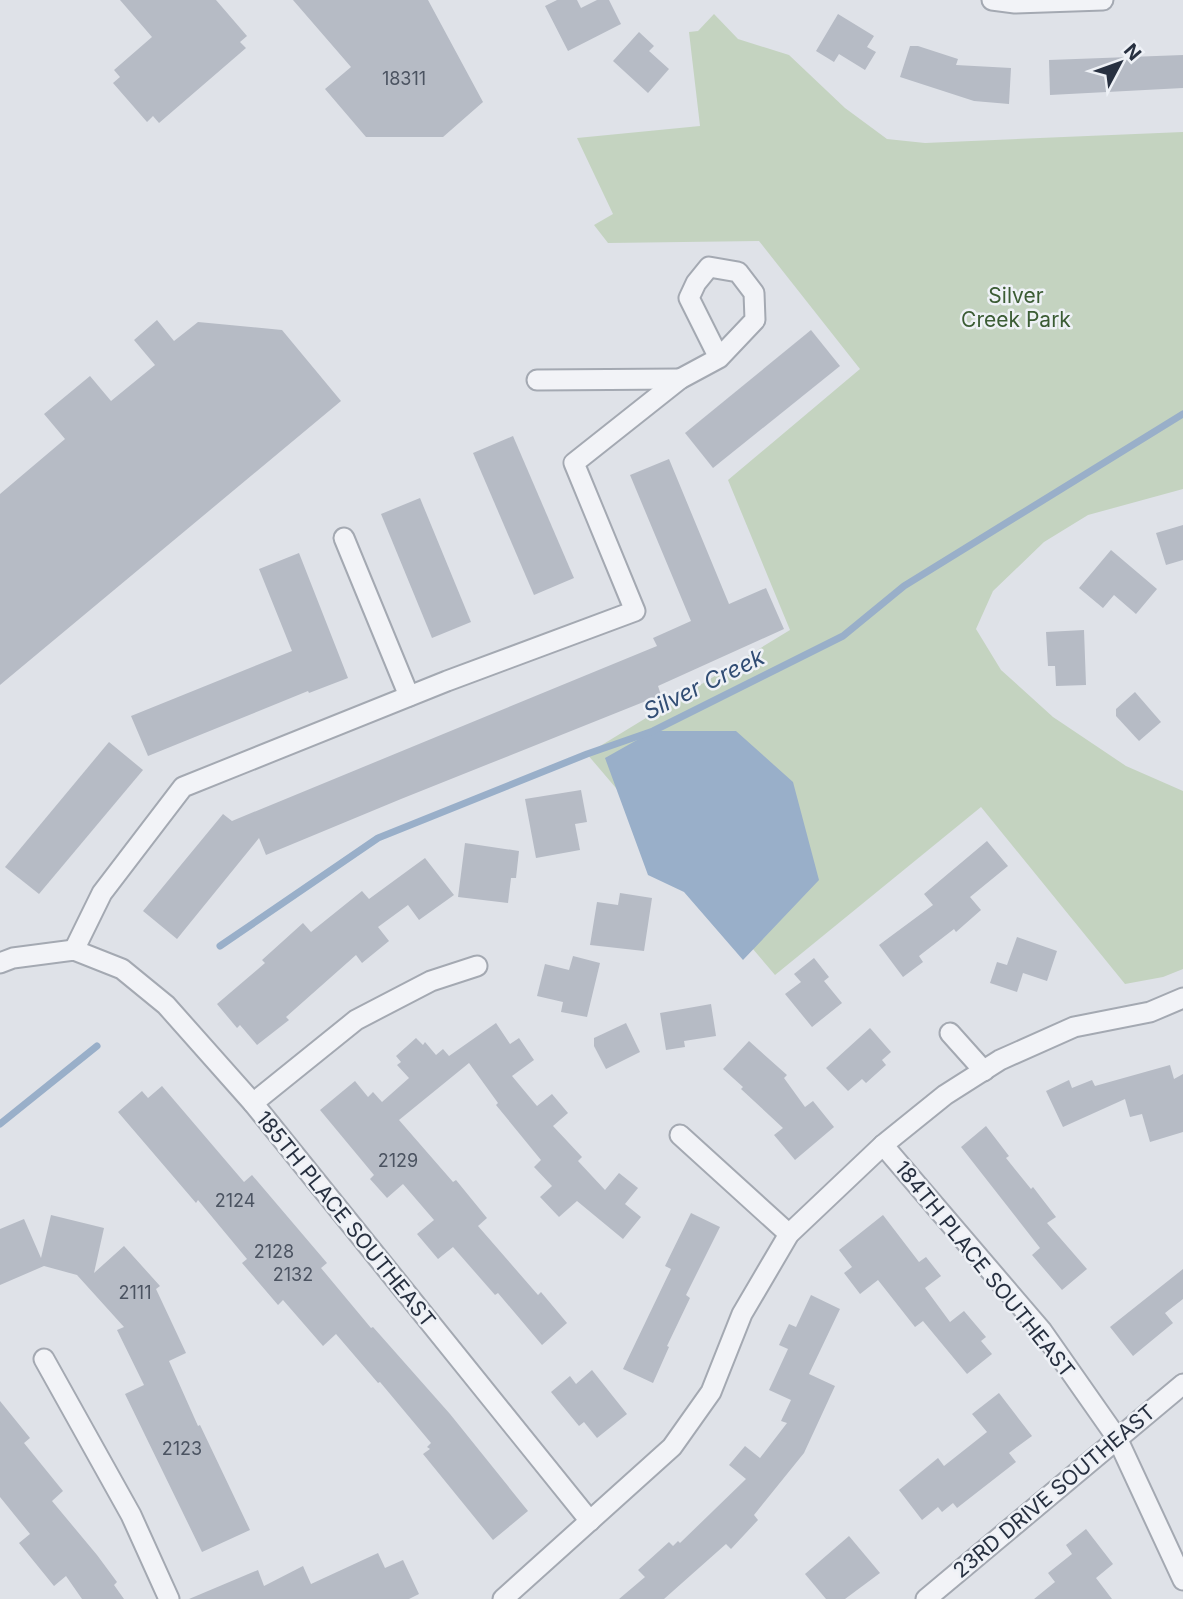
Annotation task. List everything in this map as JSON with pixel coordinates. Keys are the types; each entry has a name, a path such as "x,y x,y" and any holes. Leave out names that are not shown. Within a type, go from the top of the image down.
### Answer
{"street":[{"path":"992,0 1015,4 1103,0"},
{"path":"0,963 12,958 74,950 102,894 183,787 409,696 635,611 574,463 680,379 719,358"},
{"path":"537,380 680,379"},
{"path":"344,538 409,696"},
{"name":"185TH PLACE SOUTHEAST","path":"74,950 122,969 166,1005 253,1103 590,1521"},
{"path":"253,1103 356,1020 431,981 477,965"},
{"path":"503,1599 672,1447 711,1392 742,1314 789,1234 883,1145 945,1095 1000,1060 1074,1027 1150,1012 1183,998"},
{"path":"950,1033 984,1070"},
{"path":"680,1135 789,1234"},
{"name":"184TH PLACE SOUTHEAST","path":"883,1145 1042,1331 1117,1438 1183,1580"},
{"path":"44,1359 131,1515 169,1599"},
{"name":"23RD DRIVE SOUTHEAST","path":"926,1599 1183,1384"}],"green space":[{"name":"Silver Creek Park","path":"714,14 738,39 789,55 845,108 887,139 925,143 1183,132 1183,489 1088,515 1044,542 993,591 976,629 1001,670 1053,717 1126,766 1183,791 1183,969 1163,977 1125,984 981,807 775,975 587,754 790,630 728,480 860,369 759,241 608,243 594,225 613,214 577,138 700,126 689,32 698,31"}],"water":[{"path":"653,731 736,731 793,782 819,880 743,960 684,892 648,875 605,758"}],"building":[{"path":"120,0 216,0 247,36 240,42 246,48 159,123 153,116 147,122 113,83 120,77 114,70 152,37"},
{"path":"293,0 428,0 483,102 443,137 366,137 325,89 351,67"},
{"path":"557,0 577,0 581,8 597,0 609,0 621,24 568,51 545,6"},
{"path":"838,14 874,36 867,47 876,52 865,70 839,54 834,62 816,51"},
{"path":"639,32 654,46 649,51 669,69 648,93 613,61"},
{"path":"910,46 958,59 956,65 1011,68 1009,104 974,101 900,77"},
{"path":"1183,55 1183,88 1050,95 1049,60"},
{"path":"157,320 174,341 198,322 282,330 341,401 0,685 0,494 65,439 44,414 90,376 111,401 155,365 134,340"},
{"path":"811,330 840,366 713,468 685,433"},
{"path":"513,436 574,578 534,595 473,453"},
{"path":"669,459 729,604 766,588 784,629 658,686 661,695 266,855 259,838 177,939 143,911 223,814 232,821 657,646 653,638 691,621 630,475"},
{"path":"420,498 471,622 432,638 381,514"},
{"path":"1183,525 1183,560 1166,565 1156,533"},
{"path":"1111,550 1157,589 1136,614 1114,595 1103,608 1079,588"},
{"path":"299,553 348,678 309,693 308,691 148,756 131,716 292,651 259,569"},
{"path":"1084,630 1086,685 1056,686 1055,666 1048,666 1046,632"},
{"path":"1135,692 1161,722 1139,741 1116,716 1116,709"},
{"path":"109,742 143,770 39,894 5,867"},
{"path":"581,790 587,822 575,824 580,850 536,858 525,799"},
{"path":"987,841 1008,866 970,897 981,910 956,932 954,929 919,956 923,962 903,977 879,945 933,905 924,894"},
{"path":"465,843 519,851 516,878 511,878 508,903 458,897"},
{"path":"425,858 454,895 419,920 408,905 378,927 389,941 362,963 356,955 286,1017 289,1020 257,1045 240,1025 237,1028 217,1004 265,963 262,960 303,923 311,932 362,891 369,899"},
{"path":"620,893 652,898 644,951 590,945 597,902 618,905"},
{"path":"1017,937 1057,951 1047,981 1023,973 1017,992 990,983 997,962 1007,965"},
{"path":"573,956 600,963 587,1017 561,1012 563,1002 537,996 545,964 569,970"},
{"path":"814,958 829,977 824,981 842,1003 812,1027 785,994 801,982 794,974"},
{"path":"711,1004 716,1036 684,1041 685,1047 666,1050 660,1013"},
{"path":"496,1023 510,1044 519,1038 534,1060 512,1076 537,1106 552,1094 568,1113 553,1126 582,1157 578,1161 605,1190 619,1173 638,1188 625,1204 641,1217 623,1239 577,1201 559,1217 540,1197 552,1186 534,1167 541,1160 496,1105 498,1103 469,1063 399,1120 453,1182 456,1180 487,1218 478,1226 538,1295 541,1292 567,1323 542,1345 498,1293 495,1295 453,1247 438,1259 417,1234 434,1220 403,1184 387,1198 370,1179 374,1175 320,1110 355,1081 368,1097 373,1092 382,1102 409,1078 397,1065 401,1062 396,1056 416,1038 423,1045 425,1042 436,1055 443,1049 449,1056"},
{"path":"626,1023 640,1052 606,1069 594,1046 594,1038"},
{"path":"870,1028 891,1052 882,1060 886,1065 866,1083 862,1079 848,1091 826,1068"},
{"path":"749,1041 787,1075 784,1078 805,1107 813,1101 834,1127 795,1160 774,1135 783,1128 723,1069"},
{"path":"1170,1065 1174,1079 1183,1074 1183,1132 1150,1142 1142,1114 1130,1117 1125,1099 1063,1127 1046,1091 1069,1080 1072,1088 1092,1080 1095,1086"},
{"path":"162,1086 244,1182 252,1175 327,1263 321,1268 371,1328 373,1327 450,1414 528,1511 493,1540 423,1454 430,1449 427,1447 431,1443 380,1382 378,1383 336,1334 323,1346 283,1300 278,1305 242,1263 247,1259 118,1112 142,1091 148,1098"},
{"path":"986,1126 1009,1156 1006,1158 1056,1217 1047,1223 1087,1269 1062,1290 1032,1255 1040,1248 961,1147"},
{"path":"691,1213 720,1227 686,1295 690,1298 653,1383 623,1369 671,1269 665,1266"},
{"path":"51,1215 104,1228 94,1273 124,1246 160,1286 156,1289 186,1353 169,1361 250,1530 202,1552 125,1394 144,1385 117,1330 124,1327 77,1275 44,1266 0,1285 0,1229 24,1219 41,1258"},
{"path":"883,1215 919,1262 926,1257 941,1276 925,1288 950,1322 964,1311 986,1337 981,1341 992,1354 967,1374 923,1321 915,1327 878,1280 860,1294 844,1273 852,1267 839,1250"},
{"path":"1183,1269 1183,1299 1165,1313 1173,1323 1133,1356 1110,1327"},
{"path":"811,1295 840,1309 809,1374 835,1386 804,1453 754,1515 758,1520 731,1549 726,1544 664,1599 619,1599 645,1577 638,1570 669,1542 673,1546 678,1541 680,1543 746,1479 729,1465 745,1446 760,1458 787,1423 781,1421 791,1400 769,1390 788,1349 779,1345 789,1324 796,1327"},
{"path":"592,1370 627,1414 597,1438 584,1422 579,1426 551,1392 570,1376 576,1384"},
{"path":"999,1393 1032,1436 1009,1453 1016,1462 957,1508 953,1503 942,1512 938,1507 922,1520 899,1490 938,1458 944,1466 987,1432 972,1414"},
{"path":"0,1401 30,1438 24,1443 63,1491 52,1501 117,1582 114,1585 124,1599 82,1599 66,1576 54,1586 19,1543 30,1534 0,1497"},
{"path":"1086,1529 1113,1564 1096,1578 1112,1599 1034,1599 1055,1582 1048,1573 1072,1554 1066,1545"},
{"path":"849,1536 880,1573 845,1599 826,1599 805,1574"},
{"path":"378,1553 385,1568 403,1560 419,1594 409,1599 189,1599 258,1570 264,1586 303,1566 311,1584"}],"waterway":[{"name":"Silver Creek","path":"220,946 378,838 587,754 653,731 843,636 904,586 1183,414"},
{"name":"Silver Creek","path":"0,1124 97,1046"}]}
